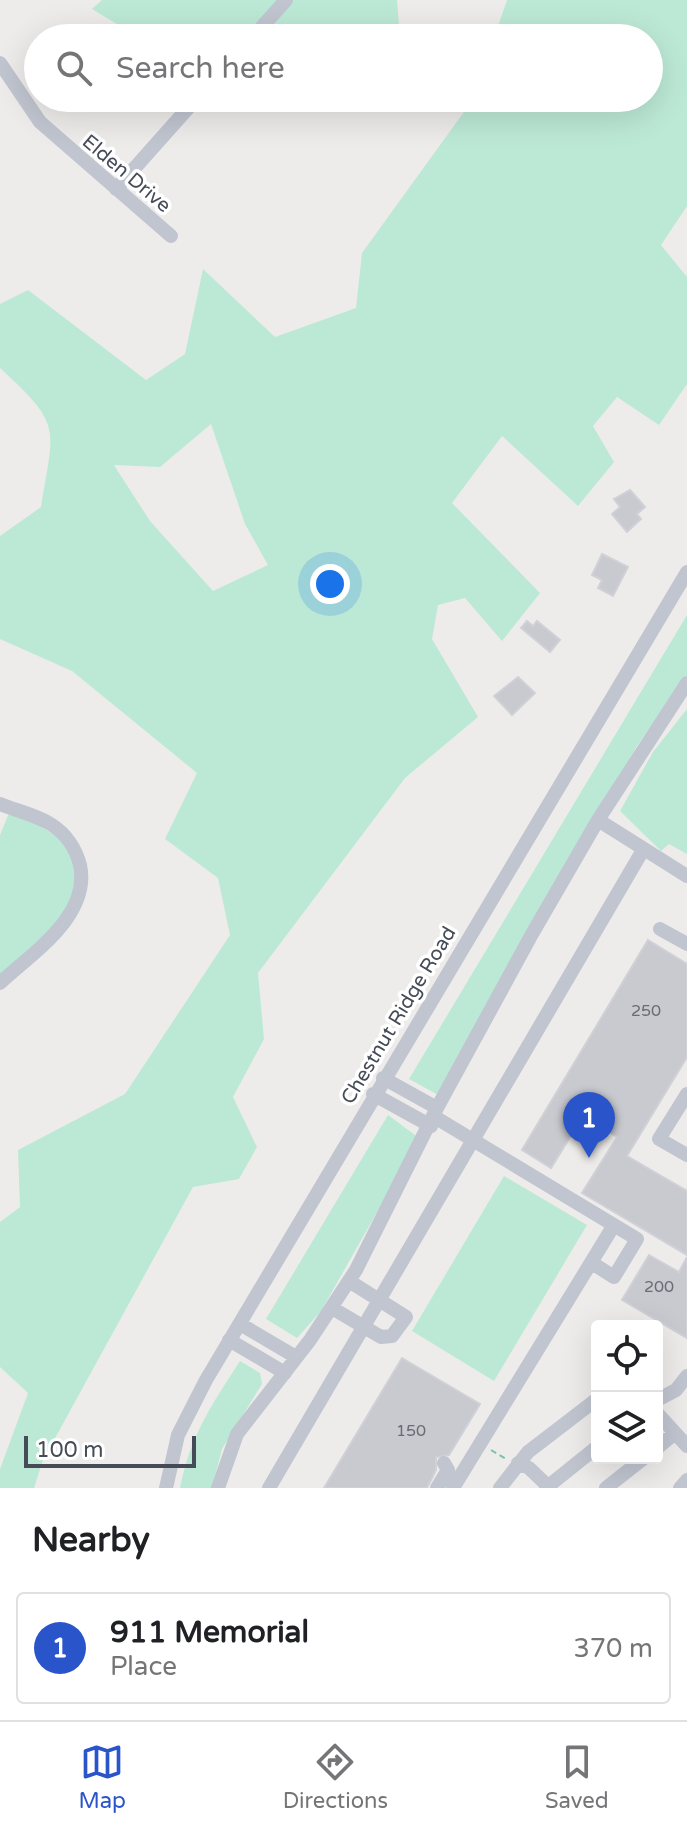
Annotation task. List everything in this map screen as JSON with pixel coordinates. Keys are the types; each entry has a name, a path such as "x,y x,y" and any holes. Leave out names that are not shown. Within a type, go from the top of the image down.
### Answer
{"street":[{"path":"265,24 286,0"},
{"name":"Elden Drive","path":"0,63 24,98"},
{"name":"Elden Drive","path":"33,112 40,122 171,236"},
{"path":"116,189 185,112"},
{"name":"Chestnut Ridge Road","path":"166,1488 178,1435 229,1340 687,572"},
{"path":"218,1488 237,1434 285,1373 349,1281 434,1117 598,820 687,683"},
{"path":"0,804 42,819 64,835 78,858 81,884 73,911 0,983"},
{"path":"598,820 687,876"},
{"path":"269,1488 643,850"},
{"path":"660,929 687,944"},
{"path":"383,1078 434,1117"},
{"path":"373,1094 434,1117 472,1137 637,1239 614,1277 592,1263"},
{"path":"687,1094 659,1139 687,1155"},
{"path":"453,1488 614,1225"},
{"path":"332,1308 381,1337 392,1336 406,1317 349,1281"},
{"path":"240,1324 296,1357"},
{"path":"229,1340 285,1373"},
{"path":"682,1393 687,1376"},
{"path":"500,1488 518,1463 591,1404"},
{"path":"663,1420 687,1446"},
{"path":"663,1443 675,1433"},
{"path":"518,1463 548,1487 591,1452"},
{"path":"437,1488 448,1470 444,1463"},
{"path":"606,1488 636,1464"},
{"path":"680,1488 687,1480"}],"green space":[{"path":"102,0 397,0 399,24 117,24 92,9"},
{"path":"507,0 687,0 687,206 661,245 687,277 687,384 659,425 617,397 593,426 614,462 578,506 502,436 452,503 540,593 502,641 465,598 438,605 432,639 478,717 405,778 258,973 264,1039 233,1097 257,1147 239,1179 193,1187 43,1460 34,1488 0,1488 0,1469 28,1393 0,1367 0,1222 20,1207 18,1150 125,1094 230,935 218,878 165,839 197,773 72,671 0,639 0,536 41,507 50,443 44,416 0,368 0,304 28,290 146,380 185,354 203,269 275,337 356,308 362,253 464,112 663,112 663,24 499,24","holes":["211,424 245,524 268,565 213,591 150,521 114,465 160,467"]},
{"path":"687,615 687,675 637,746 440,1096 409,1079"},
{"path":"687,709 687,854 669,844 661,851 620,811 653,752"},
{"path":"11,808 70,845 80,899 0,986 0,835"},
{"path":"388,1115 419,1138 321,1311 297,1338 266,1319"},
{"path":"504,1176 587,1225 494,1381 412,1331"},
{"path":"240,1361 260,1373 262,1384 222,1449 212,1488 180,1488 196,1436"}],"building":[{"path":"630,490 645,507 637,514 641,519 627,532 612,514 620,507 614,499"},
{"path":"602,554 628,567 613,596 598,588 602,580 592,575"},
{"path":"527,621 533,626 537,621 560,640 550,652 521,628"},
{"path":"518,677 535,693 512,715 494,696"},
{"path":"648,940 687,964 687,1057 627,1156 687,1191 687,1255 582,1193 617,1137 583,1116 551,1168 522,1150"},
{"path":"649,1255 679,1272 687,1257 687,1338 663,1324 663,1320 656,1320 622,1300"},
{"path":"402,1358 480,1404 449,1455 436,1457 436,1470 427,1488 324,1488"}],"place":[{"name":"911 Memorial","path":"589,1158"}]}
